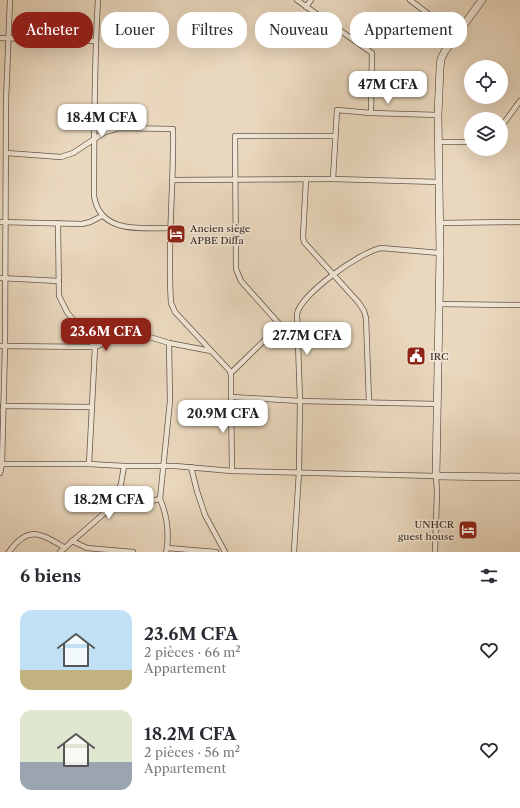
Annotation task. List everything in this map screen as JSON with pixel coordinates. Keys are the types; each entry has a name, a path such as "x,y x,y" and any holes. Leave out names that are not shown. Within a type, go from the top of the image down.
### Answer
{"street":[{"path":"0,474 3,406 3,222 6,153 7,38 10,0"},
{"path":"98,0 95,41 95,204 102,216 110,222 120,226 132,228 170,228"},
{"path":"297,0 372,53 371,113"},
{"path":"306,7 311,0"},
{"path":"410,0 426,12"},
{"path":"467,20 482,0"},
{"path":"0,38 95,41"},
{"path":"435,552 440,253 440,142 438,115 441,59 447,48"},
{"path":"0,101 6,101"},
{"path":"508,117 520,101"},
{"path":"333,179 337,110 371,113 438,115"},
{"path":"6,153 61,157 72,153 105,132 119,128 173,129 173,180 170,228 170,287 172,308 231,373 232,471"},
{"path":"298,345 241,281 237,274 234,180 235,136 335,136"},
{"path":"440,142 464,142"},
{"path":"306,179 302,237 307,247 359,303 366,318 369,402"},
{"path":"173,180 333,179 440,182"},
{"path":"3,222 82,224 102,216"},
{"path":"439,223 520,222"},
{"path":"58,223 59,296 64,307 95,347 89,464"},
{"path":"294,552 299,472 300,401 297,314 300,305 332,274 370,251 381,248 440,253"},
{"path":"2,277 59,281"},
{"path":"439,304 520,305"},
{"path":"231,373 280,325"},
{"path":"2,346 95,347 130,334 140,334 169,343 211,351"},
{"path":"169,343 170,401 160,499 166,513 169,533 167,550 216,552"},
{"path":"231,397 300,401 438,404"},
{"path":"3,406 92,407"},
{"path":"1,464 89,464 191,467 232,471 520,477"},
{"path":"60,552 108,510 120,484 124,466"},
{"path":"191,467 205,516 225,552"},
{"path":"108,510 160,499"},
{"path":"9,552 19,541 35,533 46,536 65,548"},
{"path":"72,541 87,548 133,552"}],"place":[{"name":"Ancien siège APBE Diffa","path":"176,234"},
{"name":"IRC","path":"416,356"},
{"name":"UNHCR guest house","path":"468,530"}]}
